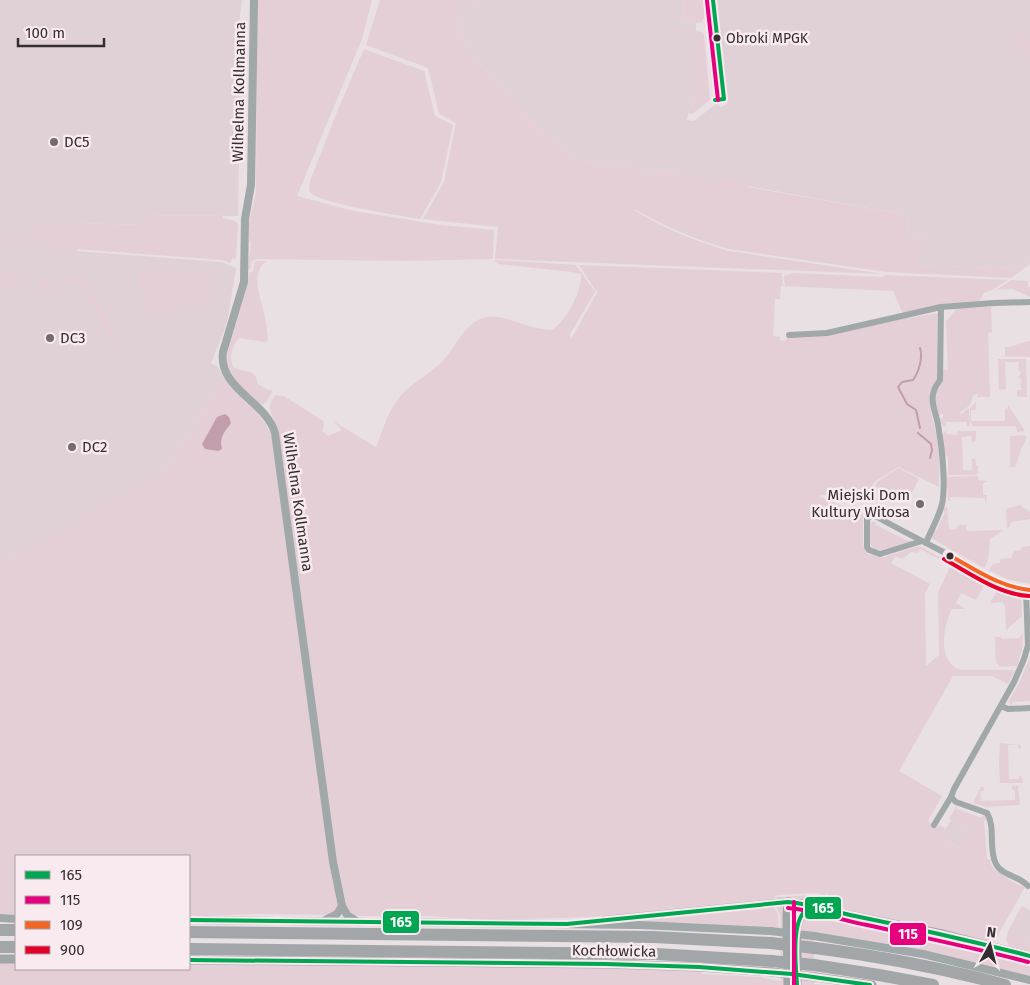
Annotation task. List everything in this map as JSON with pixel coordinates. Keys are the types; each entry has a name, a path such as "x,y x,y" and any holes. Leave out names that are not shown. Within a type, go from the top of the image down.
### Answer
{"highway":[{"path":"0,930 15,930"},
{"path":"190,932 771,937 814,942 851,952 920,965 1005,985"},
{"path":"0,947 15,947"},
{"path":"190,949 656,954 814,971 879,975 933,985"}],"main road":[{"path":"788,902 793,909 796,932 797,985"},
{"path":"788,902 788,985"},
{"path":"796,932 802,913 808,909 821,908"},
{"path":"0,959 15,959"},
{"name":"Kochłowicka","path":"190,960 772,966"},
{"path":"814,971 870,985"}],"street":[{"name":"Wilhelma Kollmanna","path":"254,0 252,185 245,219 244,284 223,352 223,362 230,380 264,412 275,433 332,856 342,906"},
{"path":"713,0 724,99"},
{"path":"789,336 827,333 941,307 1030,302"},
{"path":"934,825 1019,673 1027,650 1028,590 996,580 924,542 872,515 867,519 866,542 869,550 880,554 924,542 942,503 942,461 939,429 932,400 934,389 940,380 941,307"},
{"path":"1001,706 1008,708 1030,708"},
{"path":"951,797 956,802 987,813 990,820 996,864 1002,871 1028,886"},
{"path":"567,924 788,902 809,904 1030,956"},
{"path":"322,922 337,914 342,906 347,915 358,922"},
{"path":"0,918 15,918"},
{"path":"190,920 358,922"},
{"name":"Kochłowicka","path":"358,922 689,926 771,937"},
{"path":"814,942 868,944 930,955 1030,980"}],"shaded area":[{"path":"0,0 242,0 236,47 241,48 238,216 142,215 141,225 78,223 77,251 221,262 236,268 227,323 211,363 218,367 224,378 165,468 154,478 0,562"},
{"path":"257,0 372,0 362,39 297,196 354,211 441,225 494,230 493,259 406,261 256,259 251,262 251,268 248,270 251,243 249,242 249,222 256,192"},
{"path":"380,0 480,0 478,8 461,6 457,27 481,65 542,132 581,160 748,183 748,187 907,215 906,219 909,220 907,232 923,235 918,265 1020,269 1030,262 1030,264 1011,278 886,272 729,249 681,232 636,210 634,210 668,229 729,251 883,274 495,259 498,227 423,219 444,182 456,123 439,114 428,68 366,45"},
{"path":"480,0 685,0 682,21 696,23 696,96 686,120 694,121 716,104 721,107 727,104 721,31 719,29 716,0 1030,0 1030,262 1020,269 917,265 923,235 907,232 909,220 906,219 907,215 747,186 747,183 581,160 542,132 481,65 457,27 461,5 478,8"},
{"path":"685,0 705,0 702,22 682,21"},
{"path":"670,27 701,32 704,35 710,100 692,114 689,113 696,96 696,37 666,31"},
{"path":"1019,31 1030,36 1030,56 1011,48"},
{"path":"364,49 424,71 435,116 453,125 441,182 420,219 329,201 317,197 310,190 310,181"},
{"path":"141,215 226,216 223,216 223,218 235,221 238,224 236,258 232,259 230,263 222,260 0,242 0,234 19,236 46,222 141,225"},
{"path":"494,260 576,265 595,292 570,334 571,339 598,291 596,291 579,265 782,273 783,285 785,286 784,276 793,273 1008,280 984,293 980,301 903,314 893,291 781,286 780,299 775,299 773,336 780,337 780,340 784,341 789,337 939,313 938,379 933,386 930,403 939,447 939,487 899,467 875,481 864,500 861,501 831,494 818,496 863,515 863,544 867,554 884,557 919,546 943,559 943,561 920,549 918,553 911,552 903,559 895,556 891,563 930,584 925,593 926,666 939,655 938,592 952,563 981,579 984,585 976,600 961,593 956,603 966,609 952,609 951,611 944,635 945,653 953,666 961,670 1015,670 1008,684 992,676 953,676 899,771 942,796 928,821 937,828 939,825 945,828 941,837 958,848 969,831 949,819 957,805 957,809 982,818 983,815 985,816 987,820 984,821 987,859 991,860 990,862 994,870 1002,873 1009,880 1021,886 1022,884 1025,887 997,937 987,941 838,909 835,904 836,899 833,899 826,906 776,900 777,897 814,895 825,897 827,893 825,895 814,893 777,895 772,901 593,917 481,920 431,916 355,916 346,909 336,860 279,433 270,410 270,403 276,395 284,396 323,421 322,431 328,436 342,430 333,421 376,447 389,415 399,398 442,362 473,323 487,317 495,317 535,328 551,330 567,314 576,297 581,274 498,264"},
{"path":"255,261 266,261 261,266 257,284 265,317 268,341 239,338 234,345 231,361 234,368 250,372 257,379 258,384 268,390 273,390 267,401 262,405 242,389 232,375 228,359 228,351 248,283 249,273 253,271"},
{"path":"0,268 27,278 29,281 27,282 24,279 3,290 0,284"},
{"path":"149,269 215,275 217,278 214,297 205,306 154,315 148,314 144,309 140,277 141,271"},
{"path":"78,276 83,277 87,282 122,344 118,354 116,352 119,350 111,336 109,337 107,334 77,279 43,297 40,291 30,298 26,291 27,289 30,292 41,286 39,283 41,281 51,282"},
{"path":"1012,280 1028,281 1030,297 1013,289 996,290"},
{"path":"991,307 992,332 988,333 990,397 977,397 978,394 973,395 969,405 960,412 961,414 969,408 970,426 967,426 967,422 946,422 946,426 944,426 939,421 939,417 943,419 943,414 937,415 935,401 936,392 943,380 943,370 948,370 946,322 957,308"},
{"path":"1030,341 1030,357 998,356 1005,356 1005,347"},
{"path":"998,359 1026,359 1027,397 1017,397 1017,390 1022,390 1020,384 1022,380 1018,377 1021,374 1018,369 1019,362 1005,362 1006,389 999,390"},
{"path":"224,378 258,414 269,430 272,439 329,861 338,907 336,911 328,915 252,914 190,917 190,855 15,855 15,915 0,914 0,562 156,476 165,468"},
{"path":"976,402 976,410 971,410 971,421 1005,421 1005,409 1008,408 1008,405 1025,431 1017,432 1016,426 973,426 970,421 970,408"},
{"path":"225,414 229,417 231,423 224,432 222,449 218,451 205,449 202,444 217,417"},
{"path":"946,431 946,434 957,435 958,431 976,431 975,442 972,442 971,436 962,437 963,470 972,470 972,459 975,459 978,466 977,475 945,475 945,473 948,473 948,456 944,456 943,434"},
{"path":"1025,435 1027,438 1015,467 1010,467 1010,436"},
{"path":"899,468 919,479 908,501 875,486 877,482"},
{"path":"978,476 978,480 988,481 983,483 983,495 987,495 985,502 985,498 950,497 950,501 948,500 948,488 945,486 945,477"},
{"path":"1020,505 1030,512 1030,519 1011,522 1007,529 1006,509"},
{"path":"944,507 947,507 949,530 957,529 958,525 966,525 966,531 1004,530 990,539 988,561 984,568 931,538 934,529 937,530 945,512 942,510"},
{"path":"872,522 906,540 912,541 882,550 874,549 868,542 870,524"},
{"path":"1030,546 1030,584 1007,579 989,570 993,564 1000,563 1000,559 1011,558 1014,551"},
{"path":"998,589 1021,598 1022,616 1006,630 1005,606 1002,602 990,603"},
{"path":"1022,634 1022,650 1017,666 999,667 996,663 995,637 1001,637 1001,639 1019,638"},
{"path":"1030,657 1030,701 1013,702 1011,706 1009,701"},
{"path":"1000,743 1021,745 1021,748 1018,748 1018,745 1008,745 1009,779 1019,779 1019,776 1021,776 1023,783 1000,783"},
{"path":"1018,785 1020,805 987,807 973,803 981,787 984,787 984,791 980,791 981,801 1015,800 1015,790 1012,790 1012,786"},
{"path":"951,820 969,831 959,848 940,837"},
{"path":"773,906 778,914 779,928 633,921"},
{"path":"776,906 782,906 783,908 784,985 0,985 0,963 15,963 15,970 190,970 190,964 601,967 699,971 703,974 760,977 781,981 780,915"},
{"path":"1022,906 1026,908 1012,931 1030,941 1030,953 1010,947 1006,940 1008,931"},
{"path":"1026,908 1030,911 1030,941 1012,931"},
{"path":"815,910 936,936 1030,959 1030,977 923,950 814,932 814,984 826,985 801,985 800,922 803,914"}],"waterway":[{"path":"920,348 921,360 915,377 913,380 902,382 898,387 907,404 916,410 920,428"},
{"path":"918,433 931,444 930,458"}],"transit line":[{"name":"165","path":"713,0 724,99 715,100"},
{"name":"115","path":"707,1 718,100"},
{"name":"109","path":"947,554 997,581 1030,590"},
{"name":"900","path":"944,559 996,587 1029,596"},
{"name":"165","path":"190,920 567,924 788,902 921,930 1030,956"},
{"name":"115","path":"794,902 794,985"},
{"name":"115","path":"788,908 818,913 1028,962"},
{"name":"165","path":"797,985 795,944 796,933 802,914 810,908 827,910"},
{"name":"165","path":"190,960 606,964 699,967 792,974 870,985"}],"place":[{"name":"Obroki MPGK","path":"717,38"},
{"name":"DC5","path":"54,142"},
{"name":"DC3","path":"50,338"},
{"name":"DC2","path":"72,447"},
{"name":"Miejski Dom Kultury Witosa","path":"920,504"}]}
